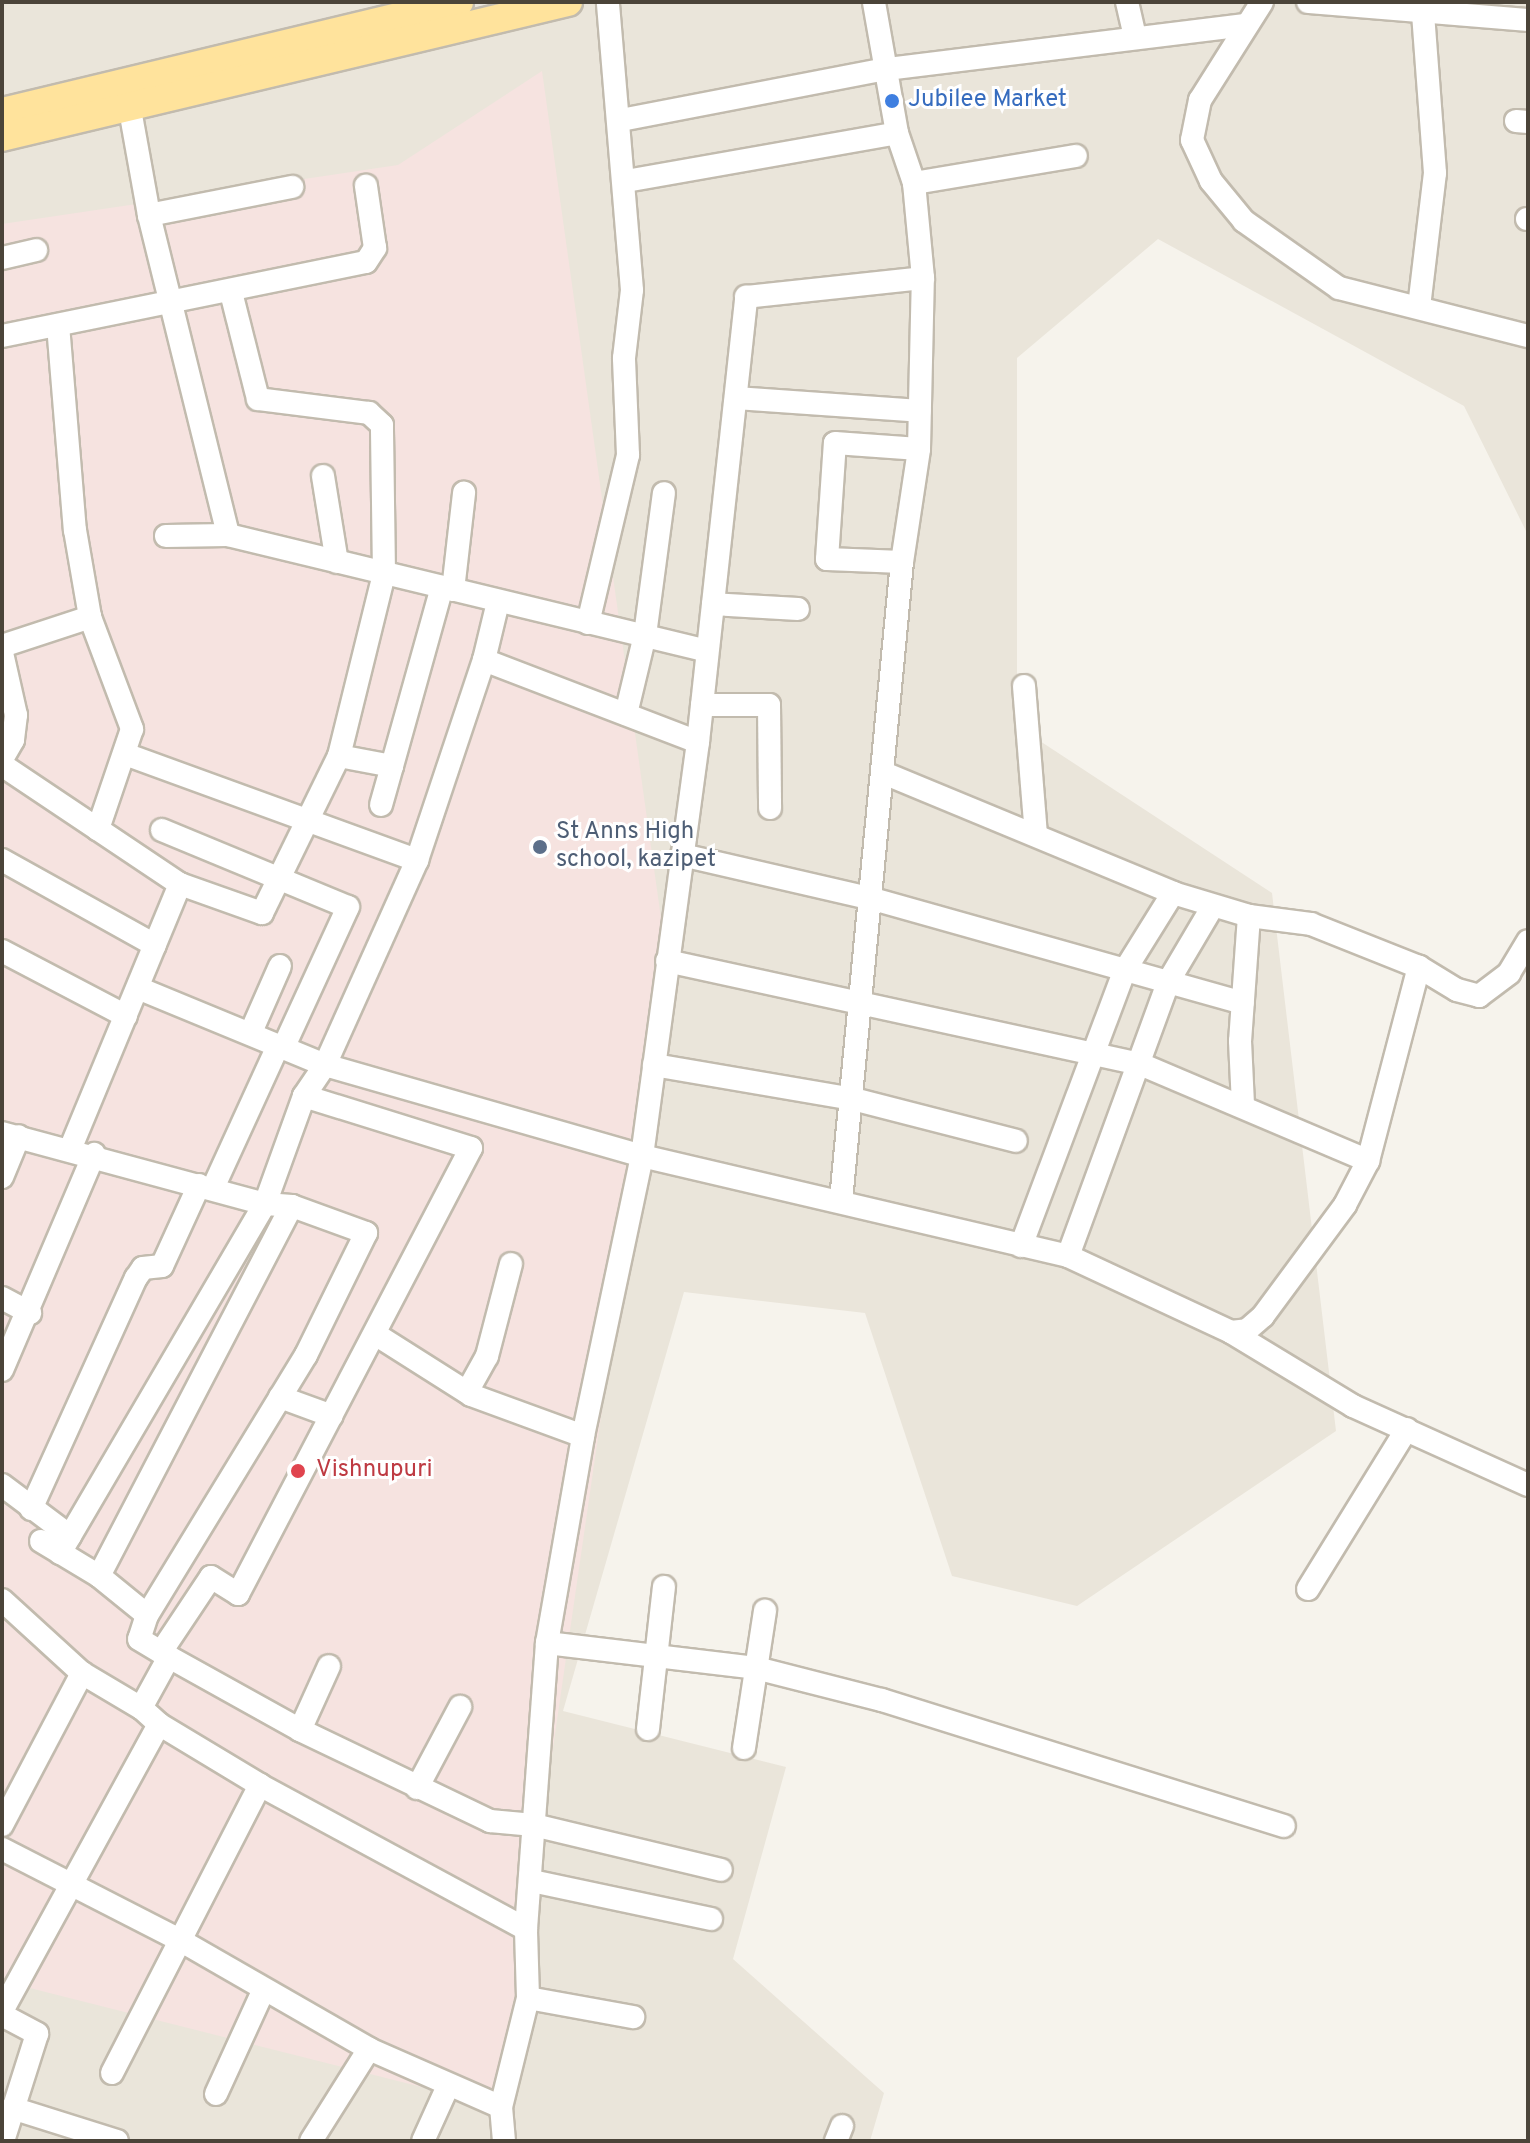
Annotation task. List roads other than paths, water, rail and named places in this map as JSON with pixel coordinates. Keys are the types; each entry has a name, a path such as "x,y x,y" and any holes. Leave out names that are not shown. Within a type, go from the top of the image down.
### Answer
{"main road":[{"path":"2,112 459,2"},
{"path":"2,137 129,104 568,2"}],"street":[{"path":"588,623 628,455 624,358 632,290 621,120 608,2"},
{"path":"841,1200 873,899 902,562 919,449 923,278 914,183 897,133 874,2"},
{"path":"1127,2 1135,36"},
{"path":"1262,2 1244,25 1200,100 1192,140 1211,181 1244,221 1339,288 1528,336"},
{"path":"1308,2 1528,20"},
{"path":"1419,307 1435,173 1423,12"},
{"path":"621,120 887,69 1135,36 1244,25"},
{"path":"129,104 149,215 228,535"},
{"path":"626,181 897,133"},
{"path":"914,183 1076,156"},
{"path":"2,336 231,292 366,262 375,248 366,186"},
{"path":"149,215 292,187"},
{"path":"2,258 36,250"},
{"path":"504,2141 501,2107 528,1998 526,1929 532,1881 547,1643 583,1436 642,1156 698,742 746,297 923,278"},
{"path":"2,765 180,884 262,913 275,878 339,756 384,574 382,425 369,413 258,399 231,292"},
{"path":"58,325 75,530 90,617 132,729 98,829"},
{"path":"736,398 920,411"},
{"path":"902,562 827,559 835,443 919,449"},
{"path":"323,476 337,562"},
{"path":"381,805 448,589 464,493"},
{"path":"626,714 645,635 664,493"},
{"path":"166,536 228,535 707,651"},
{"path":"57,1543 265,1204 304,1096 325,1065 417,860 484,660 498,602"},
{"path":"713,604 798,609"},
{"path":"2,646 90,617"},
{"path":"2,653 16,715 13,740 2,759"},
{"path":"484,660 698,742"},
{"path":"1024,686 1036,835"},
{"path":"702,705 769,705 770,808"},
{"path":"125,754 417,860"},
{"path":"339,756 392,766"},
{"path":"884,773 1173,893 1249,916 1311,924 1419,967 1457,990 1479,996 1509,973 1528,941"},
{"path":"31,1509 136,1278 143,1268 162,1266 281,1047 348,907 162,830"},
{"path":"682,855 873,899 1243,1003"},
{"path":"2,860 155,945"},
{"path":"70,1149 180,884"},
{"path":"1021,1246 1125,970 1173,893"},
{"path":"1068,1256 1168,982 1213,906"},
{"path":"1243,1105 1243,1003 1249,916"},
{"path":"2,951 126,1016"},
{"path":"667,961 863,1001 1140,1064 1243,1105 1368,1161"},
{"path":"251,1032 280,966"},
{"path":"1231,1332 1247,1330 1263,1316 1345,1205 1368,1161 1419,967"},
{"path":"138,988 325,1065 642,1156 841,1200 1068,1256 1231,1332 1353,1406 1528,1485"},
{"path":"654,1065 853,1099 1016,1141"},
{"path":"141,1708 165,1655 211,1577 238,1594 471,1148 304,1096"},
{"path":"2,1177 10,1134 94,1154 265,1204 292,1206 366,1233 280,1397 147,1615 139,1639 300,1730 490,1821 534,1825 721,1870"},
{"path":"2,1370 30,1313 94,1154"},
{"path":"99,1576 292,1206"},
{"path":"467,1392 487,1356 511,1264"},
{"path":"2,1298 30,1313"},
{"path":"375,1334 467,1392 583,1436"},
{"path":"280,1397 332,1416"},
{"path":"1308,1589 1407,1429"},
{"path":"2,1485 31,1509 57,1543 147,1615"},
{"path":"648,1729 664,1587"},
{"path":"3,1605 82,1673 141,1708 159,1724 260,1785 526,1929"},
{"path":"744,1748 765,1611"},
{"path":"547,1643 756,1668 882,1700 1284,1826"},
{"path":"300,1730 329,1666"},
{"path":"2,1825 82,1673"},
{"path":"417,1788 460,1707"},
{"path":"3,2141 12,2108 11,2078 37,2034 2,2013 159,1724"},
{"path":"112,2073 178,1939 260,1785"},
{"path":"2,1849 178,1939 369,2049 501,2107"},
{"path":"532,1881 711,1919"},
{"path":"216,2094 264,1989"},
{"path":"528,1998 633,2017"},
{"path":"311,2141 369,2049"},
{"path":"423,2141 448,2086"},
{"path":"12,2108 117,2141"}],"place":[{"name":"Jubilee Market","path":"892,101"},
{"name":"St Anns High school, kazipet","path":"540,847"},
{"name":"Vishnupuri","path":"298,1471"}]}
